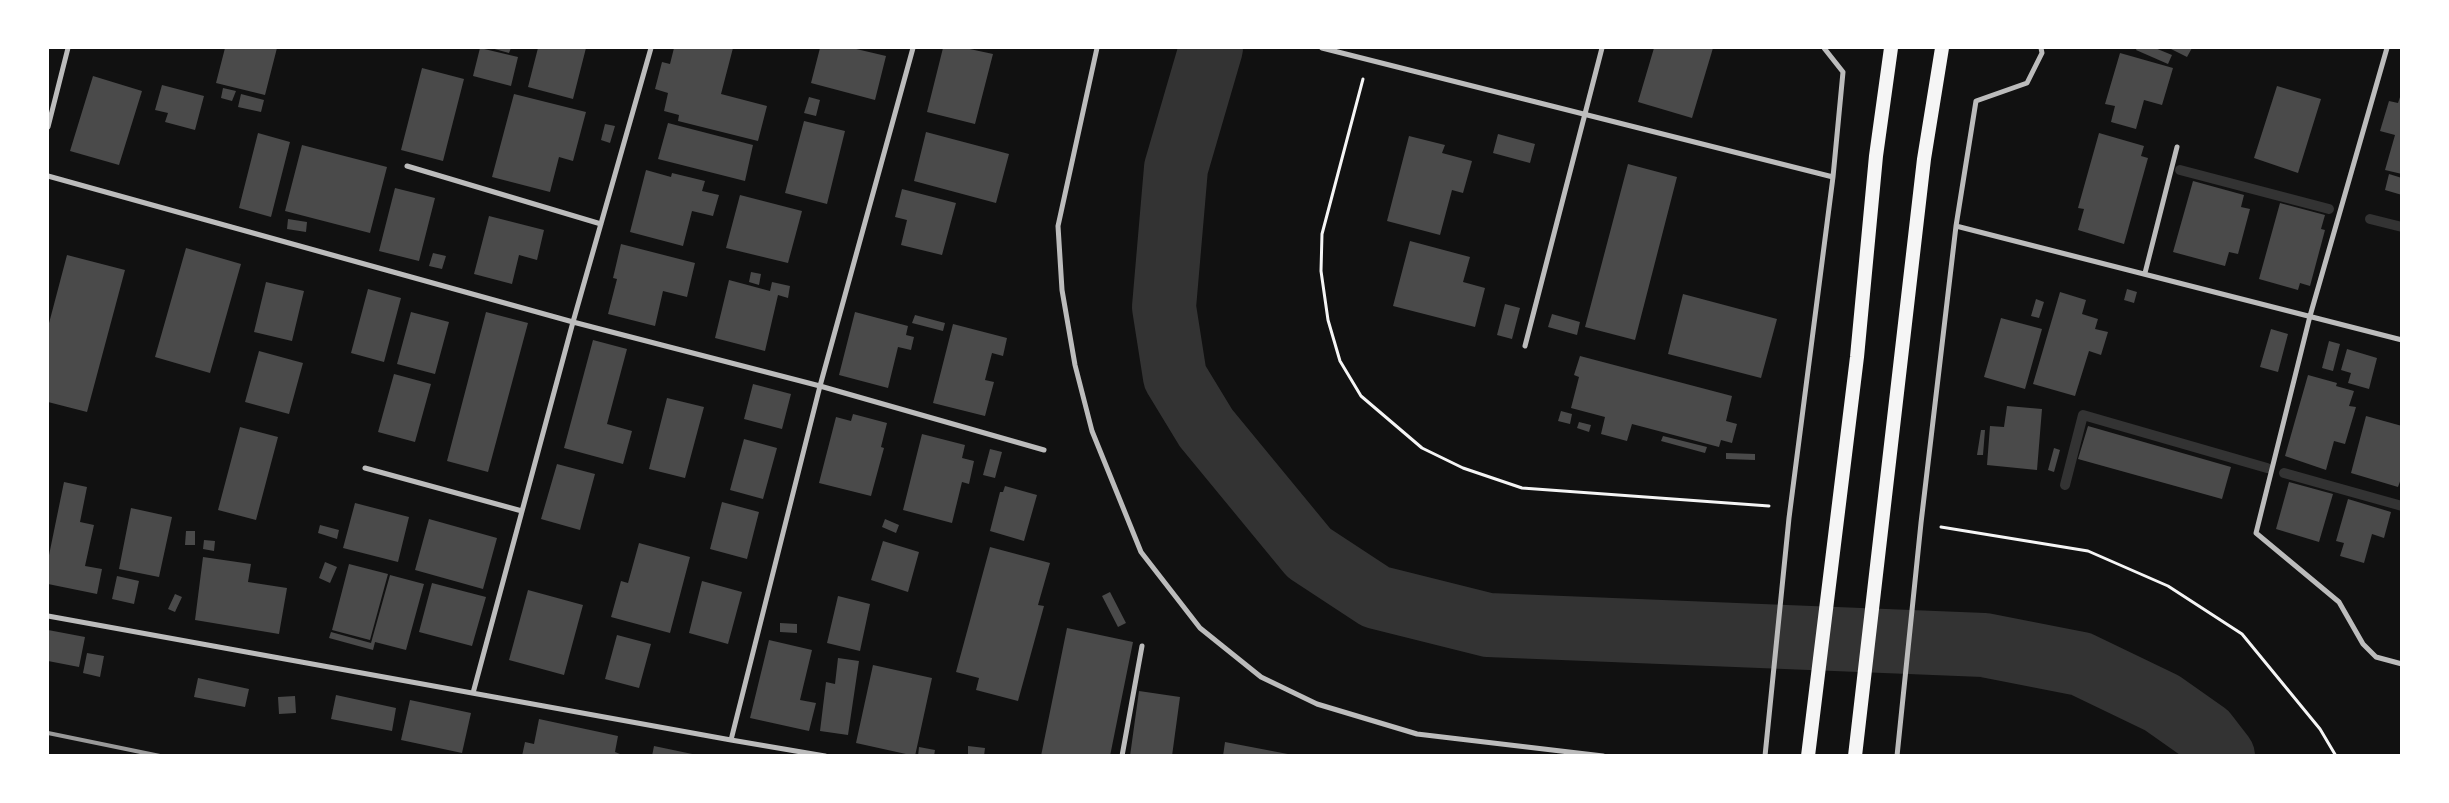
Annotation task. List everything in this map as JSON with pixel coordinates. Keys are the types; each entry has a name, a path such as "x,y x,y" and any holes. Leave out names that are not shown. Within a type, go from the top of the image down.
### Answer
{"highway":[{"path":"1808,756 1857,357 1876,156 1892,48"},
{"path":"1855,756 1924,159 1942,48"}],"street":[{"path":"48,127 68,48"},
{"path":"473,693 573,322 651,48"},
{"path":"731,740 820,386 913,48"},
{"path":"1097,48 1058,226 1062,290 1075,365 1092,431 1141,552 1200,628 1261,677 1317,704 1417,734 1603,756"},
{"path":"1322,48 1833,177"},
{"path":"1525,346 1602,48"},
{"path":"1765,756 1787,542 1833,177 1843,72 1824,48"},
{"path":"1897,756 1921,523 1956,226 1976,101 2027,83 2042,53 2041,48"},
{"path":"2387,48 2310,316 2256,533 2339,602 2363,644 2376,657 2402,664"},
{"path":"2144,274 2177,147"},
{"path":"407,166 601,224"},
{"path":"48,176 573,322 820,386 1044,450"},
{"path":"1956,226 2402,340"},
{"path":"364,468 522,511"},
{"path":"48,616 825,756"},
{"path":"1122,756 1142,646"}],"path":[{"path":"1368,60 1322,234 1321,271 1328,320 1340,360 1361,396 1422,448 1463,468 1522,488 1791,507"},
{"path":"1921,523 2088,551 2168,586 2242,634 2320,729 2336,756"}],"building":[{"path":"225,48 277,48 265,95 216,83"},
{"path":"480,48 518,57 511,86 473,76"},
{"path":"491,48 511,48 509,53"},
{"path":"538,48 586,48 573,99 528,87"},
{"path":"674,48 733,48 721,94 767,106 758,141 678,121 679,115 664,111 668,93 655,89 662,62 670,64"},
{"path":"820,48 852,48 886,56 875,100 811,83"},
{"path":"943,48 965,48 993,54 975,124 927,112"},
{"path":"1654,48 1713,48 1692,118 1638,102"},
{"path":"2137,48 2155,48 2172,55 2168,64 2136,50"},
{"path":"2169,48 2192,48 2187,57"},
{"path":"2120,53 2173,68 2162,105 2144,100 2136,129 2111,122 2115,106 2105,104"},
{"path":"422,68 464,79 443,161 401,150"},
{"path":"93,76 142,91 119,165 70,151"},
{"path":"162,85 204,96 195,130 165,122 168,113 155,110"},
{"path":"2277,86 2321,99 2298,173 2254,158"},
{"path":"223,88 236,91 232,101 221,98"},
{"path":"2402,91 2402,174 2385,170 2395,135 2380,131 2389,101 2398,103"},
{"path":"241,94 264,100 261,112 238,107"},
{"path":"514,94 586,112 573,161 559,157 550,192 492,177"},
{"path":"809,97 820,100 816,116 804,113"},
{"path":"804,121 845,131 827,204 785,193"},
{"path":"668,123 753,145 745,181 658,159"},
{"path":"605,124 615,126 610,143 601,140"},
{"path":"926,132 1009,154 996,203 914,181"},
{"path":"258,133 290,142 271,217 239,208"},
{"path":"2099,133 2144,146 2141,156 2148,158 2124,244 2078,230 2084,209 2078,208"},
{"path":"1498,134 1535,144 1530,163 1493,153"},
{"path":"1409,136 1445,145 1442,153 1472,161 1463,193 1452,190 1440,235 1387,221"},
{"path":"302,145 387,167 370,233 285,211"},
{"path":"1628,164 1677,177 1635,340 1585,327"},
{"path":"646,170 671,177 672,173 705,181 702,191 719,195 713,216 692,211 683,246 630,232"},
{"path":"2389,174 2402,178 2402,195 2385,190"},
{"path":"2193,181 2244,195 2241,207 2250,209 2238,254 2229,252 2225,266 2173,252"},
{"path":"395,188 435,198 419,261 379,251"},
{"path":"902,189 956,203 942,255 901,245 907,220 895,217"},
{"path":"740,195 802,211 788,263 726,248"},
{"path":"2280,203 2325,215 2321,229 2325,230 2310,286 2300,283 2298,290 2259,279"},
{"path":"489,216 544,230 537,260 519,255 512,284 474,274"},
{"path":"288,219 307,222 306,232 287,229"},
{"path":"1410,241 1470,257 1463,282 1485,288 1475,327 1393,306"},
{"path":"621,244 695,263 687,297 663,291 655,326 608,314 617,279 613,278"},
{"path":"186,248 241,264 210,373 155,357"},
{"path":"433,253 446,256 442,269 429,266"},
{"path":"67,255 125,270 87,412 48,402 48,327"},
{"path":"751,272 761,274 759,285 749,282"},
{"path":"729,280 770,291 772,282 790,286 788,298 778,295 765,351 715,338"},
{"path":"266,282 304,291 292,341 254,332"},
{"path":"368,289 401,298 384,362 351,353"},
{"path":"2127,289 2137,292 2134,303 2124,300"},
{"path":"2060,292 2086,300 2082,314 2098,319 2095,329 2108,332 2101,355 2089,351 2075,396 2033,384"},
{"path":"1683,294 1777,319 1761,378 1668,354"},
{"path":"2036,299 2044,302 2039,318 2031,316"},
{"path":"1505,304 1520,308 1512,339 1497,335"},
{"path":"411,312 449,322 435,374 397,364"},
{"path":"486,312 528,323 488,472 447,461"},
{"path":"855,312 908,326 906,335 914,337 911,350 898,347 888,388 839,375"},
{"path":"1552,314 1580,322 1577,335 1548,327"},
{"path":"915,315 945,323 943,331 912,323"},
{"path":"2001,318 2042,329 2025,389 1984,377"},
{"path":"953,324 1007,338 1003,356 992,353 985,380 994,382 985,416 933,403"},
{"path":"2271,329 2288,334 2278,372 2260,367"},
{"path":"593,340 627,349 607,424 632,431 623,464 564,448"},
{"path":"2329,341 2340,344 2333,371 2322,368"},
{"path":"2347,349 2377,358 2369,389 2348,383 2351,373 2341,370"},
{"path":"259,351 303,363 289,414 245,402"},
{"path":"1580,356 1732,396 1726,421 1737,424 1732,443 1721,440 1719,447 1632,424 1627,441 1601,434 1605,417 1571,408 1579,377 1574,375"},
{"path":"394,374 431,384 415,442 378,432"},
{"path":"2308,375 2337,383 2336,386 2354,391 2349,406 2356,407 2345,444 2334,441 2326,470 2285,456"},
{"path":"753,384 791,394 782,429 744,419"},
{"path":"667,398 704,407 685,478 649,469"},
{"path":"2007,406 2042,409 2037,470 1987,465 1990,426 2004,427"},
{"path":"1561,411 1572,414 1570,424 1558,421"},
{"path":"853,414 887,423 881,447 884,448 871,496 819,483 836,417 851,421"},
{"path":"2366,416 2402,426 2402,476 2398,487 2351,473"},
{"path":"1579,422 1591,425 1589,432 1577,428"},
{"path":"2088,426 2231,467 2222,499 2078,459"},
{"path":"240,427 278,437 256,520 218,510"},
{"path":"1981,430 1985,430 1983,455 1977,455"},
{"path":"922,434 965,445 962,458 974,461 969,484 962,482 952,523 903,510"},
{"path":"1663,436 1707,447 1705,453 1661,441"},
{"path":"744,439 777,448 763,499 730,490"},
{"path":"2054,448 2060,450 2054,472 2048,470"},
{"path":"990,449 1002,452 995,478 983,475"},
{"path":"1726,453 1755,454 1755,460 1726,459"},
{"path":"557,464 595,474 580,530 541,519"},
{"path":"64,482 87,487 80,522 94,525 85,566 102,569 97,594 48,584 48,560"},
{"path":"2289,482 2333,494 2319,542 2276,529"},
{"path":"1005,486 1037,495 1024,541 990,531 1000,492 1003,492"},
{"path":"2348,499 2391,512 2384,538 2372,534 2364,563 2340,556 2344,543 2336,541"},
{"path":"722,502 759,512 747,559 710,549"},
{"path":"355,503 409,517 398,562 343,548"},
{"path":"131,508 172,517 159,577 119,569"},
{"path":"429,519 497,538 483,589 415,570"},
{"path":"885,519 899,525 896,533 882,527"},
{"path":"320,525 339,530 337,539 318,533"},
{"path":"186,531 195,531 195,545 185,545"},
{"path":"204,540 215,541 214,551 203,549"},
{"path":"883,541 919,552 908,592 871,580"},
{"path":"639,543 690,557 670,633 611,617 621,581 628,583"},
{"path":"990,547 1050,563 1038,605 1044,606 1018,701 976,690 979,678 956,672"},
{"path":"203,557 251,564 248,582 287,588 279,634 195,620"},
{"path":"325,562 337,567 330,583 319,578"},
{"path":"349,564 388,574 370,640 332,630"},
{"path":"390,575 424,584 406,650 375,642 373,650 329,638 331,632 371,643"},
{"path":"117,576 139,581 134,604 112,599"},
{"path":"702,581 742,592 728,644 689,633"},
{"path":"432,583 486,597 472,646 419,632"},
{"path":"528,590 583,605 564,675 509,660"},
{"path":"1110,592 1126,623 1118,627 1102,596"},
{"path":"175,594 182,597 175,612 168,609"},
{"path":"838,596 870,604 860,651 827,643"},
{"path":"780,623 797,624 797,633 780,632"},
{"path":"1067,628 1133,642 1110,756 1041,756"},
{"path":"48,630 85,637 79,667 48,661"},
{"path":"617,635 651,644 639,688 605,679"},
{"path":"769,640 812,650 800,700 816,703 809,731 750,718"},
{"path":"87,653 104,656 100,677 83,673"},
{"path":"838,658 859,661 848,735 820,731 826,682 835,684"},
{"path":"873,665 932,678 915,756 856,743"},
{"path":"198,678 249,689 245,707 194,697"},
{"path":"1139,691 1180,697 1172,756 1130,756"},
{"path":"336,695 396,708 392,731 331,719"},
{"path":"295,696 296,713 279,714 278,697"},
{"path":"410,700 471,713 462,753 401,740"},
{"path":"539,719 618,736 615,752 625,756 522,756 525,742 534,744"},
{"path":"1225,742 1293,755 1293,756 1223,756"},
{"path":"654,746 697,755 697,756 652,756"},
{"path":"968,746 985,748 984,756 968,756"},
{"path":"919,747 935,750 934,756 918,756"}],"waterway":[{"path":"1211,48 1176,168 1164,307 1175,377 1206,428 1309,553 1376,597 1488,625 1984,645 2081,664 2162,703 2206,734 2223,756"},
{"path":"2180,170 2329,209"},
{"path":"2370,219 2402,227"},
{"path":"2065,485 2083,415 2267,468"},
{"path":"2284,473 2402,506"}],"railway":[{"path":"48,733 160,756"}]}
